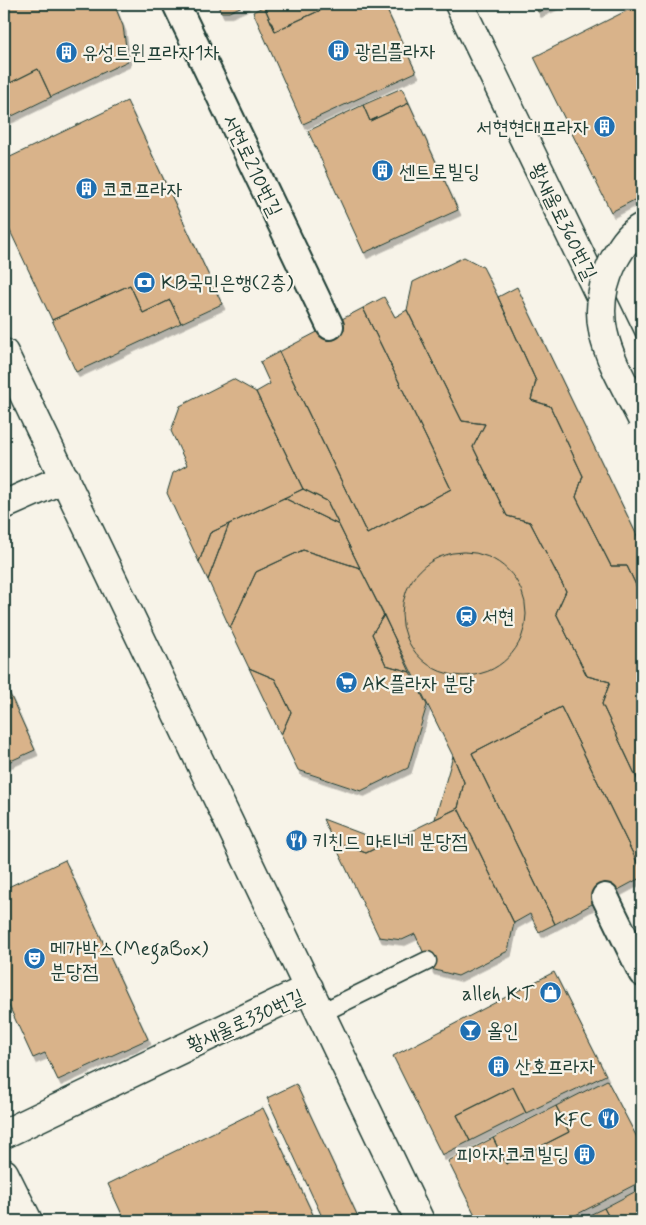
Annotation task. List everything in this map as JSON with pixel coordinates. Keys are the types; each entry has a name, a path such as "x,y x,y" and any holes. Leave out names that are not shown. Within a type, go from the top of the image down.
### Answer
{"street":[{"name":"서현로210번길","path":"176,4 330,326"},
{"name":"황새울로360번길","path":"459,4 642,384"},
{"path":"642,227 635,231 618,252 607,274 600,313 602,333 607,346 642,419"},
{"path":"4,353 309,988"},
{"path":"4,505 65,478"},
{"path":"605,897 642,973"},
{"name":"황새울로330번길","path":"4,1134 309,988 420,1221"},
{"path":"4,1173 28,1221"}],"lane":[{"path":"321,1013 427,961"}],"building":[{"name":"유성트윈프라자1차","path":"9,4 114,4 123,26 128,61 51,97 38,69 4,86 4,6"},
{"path":"220,4 247,4 229,12 221,12"},
{"path":"270,4 334,4 275,31 264,6"},
{"name":"광림플라자","path":"334,4 384,4 416,72 303,124 253,12 264,6 275,31"},
{"path":"534,4 555,4 538,12"},
{"name":"서현현대프라자","path":"642,4 642,196 611,212 534,57"},
{"path":"38,69 51,97 4,120 4,86"},
{"path":"402,88 409,103 370,121 363,105"},
{"name":"코코프라자","path":"127,101 222,304 181,323 170,300 143,313 130,285 52,320 4,218 4,160"},
{"name":"센트로빌딩","path":"409,103 458,210 364,253 308,131 363,105 370,121"},
{"path":"464,257 483,267 498,297 536,381 531,400 550,406 583,476 576,497 611,566 627,566 642,598 642,789 602,704 610,682 587,676 556,613 566,591 530,522 507,516 473,447 485,424 462,421 407,310 413,282"},
{"path":"130,285 143,313 170,300 181,323 76,372 52,320"},
{"path":"517,287 642,546 642,598 627,566 611,566 576,497 583,476 550,406 531,400 536,381 498,297"},
{"path":"384,297 395,317 407,310 462,421 485,424 473,447 507,516 530,522 566,591 556,613 587,676 610,682 602,704 642,789 642,872 561,707 472,753 555,924 539,932 530,914 514,923 458,808 464,782 453,756 327,501 303,489 256,392 270,384 260,362 279,352 367,534 451,489 363,308"},
{"path":"363,308 451,489 367,534 279,352"},
{"path":"233,379 256,392 303,489 210,533 199,562 167,493 173,473 187,465 171,431 180,406"},
{"path":"303,489 327,501 339,525 284,498"},
{"path":"284,498 339,525 360,568 303,550 256,572 230,628 208,580 229,524"},
{"path":"229,524 208,580 199,562 210,533"},
{"path":"303,550 360,568 384,615 372,634 386,665 410,672 427,705 408,768 361,791 298,770 281,735 291,712 275,679 249,668 230,628 256,572"},
{"path":"464,552 488,557 508,570 521,590 526,614 521,638 508,658 488,671 464,676 440,671 420,658 407,638 402,614 407,590 420,570 440,557"},
{"path":"384,615 410,672 386,665 372,634"},
{"path":"249,668 275,679 291,712 281,735"},
{"path":"4,681 35,750 4,764"},
{"path":"561,707 642,872 642,877 555,924 472,753"},
{"path":"453,756 464,782 458,808 435,819"},
{"path":"458,808 514,923 508,951 458,976 431,969 415,934 402,940 379,937 333,841 366,853"},
{"path":"323,819 386,843 366,853 333,841"},
{"path":"65,860 148,1039 58,1080 45,1053 33,1058 4,995 4,889"},
{"name":"산호프라자","path":"554,972 606,1075 526,1113 513,1087 457,1115 470,1141 442,1155 393,1056"},
{"name":"피아자코코빌딩","path":"607,1080 642,1147 642,1181 564,1221 478,1221 448,1161 493,1138 506,1164 569,1132 556,1106"},
{"path":"296,1084 360,1221 324,1221 267,1098"},
{"path":"513,1087 526,1113 470,1141 457,1115"},
{"path":"556,1106 569,1132 506,1164 493,1138"},
{"path":"263,1108 316,1221 125,1221 108,1184"},
{"path":"642,1188 642,1221 611,1221 604,1208"},
{"path":"604,1208 611,1221 577,1221"}],"place":[{"name":"광림플라자","path":"339,51"},
{"name":"유성트윈프라자1차","path":"66,52"},
{"name":"서현현대프라자","path":"605,127"},
{"name":"센트로빌딩","path":"383,171"},
{"name":"코코프라자","path":"86,189"},
{"name":"KB국민은행(2층)","path":"145,282"},
{"name":"서현","path":"466,616"},
{"name":"AK플라자 분당","path":"346,683"},
{"name":"키친드 마티네 분당점","path":"296,841"},
{"name":"메가박스(MegaBox) 분당점","path":"34,959"},
{"name":"alleh KT","path":"550,993"},
{"name":"올인","path":"471,1030"},
{"name":"산호프라자","path":"499,1066"},
{"name":"KFC","path":"608,1119"},
{"name":"피아자코코빌딩","path":"585,1154"}]}
